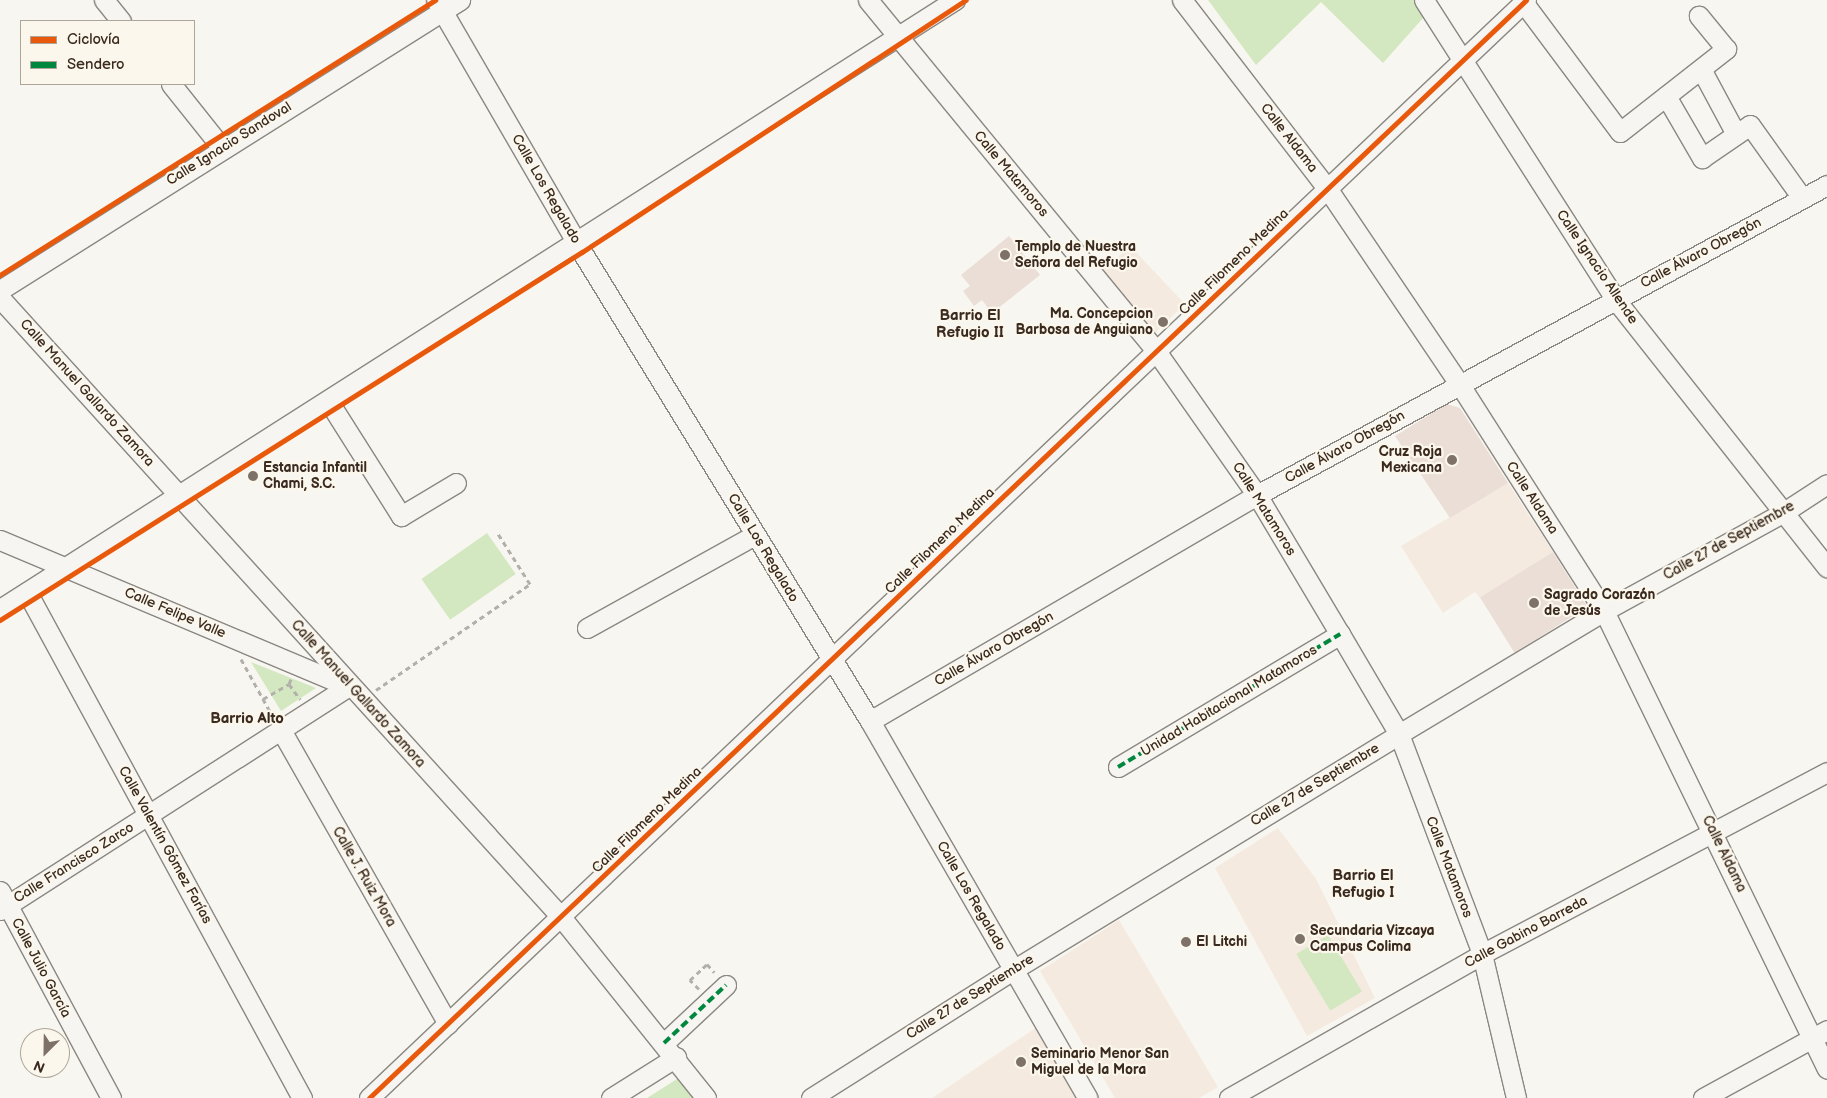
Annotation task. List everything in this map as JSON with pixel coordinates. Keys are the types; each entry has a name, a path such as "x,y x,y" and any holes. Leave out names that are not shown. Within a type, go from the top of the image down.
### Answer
{"street":[{"path":"104,0 120,20"},
{"name":"Calle Ignacio Sandoval","path":"0,290 222,148 440,5 460,0"},
{"name":"Calle Matamoros","path":"868,0 1156,351 1257,495 1340,634 1399,734 1482,954 1516,1098"},
{"path":"0,609 179,494 329,402 955,0"},
{"name":"Calle Aldama","path":"1182,0 1328,188 1460,385 1604,611 1715,834 1820,1034 1827,1069"},
{"name":"Calle Ignacio Allende","path":"1424,0 1615,299 1827,567"},
{"path":"1524,1 1620,132 1726,49 1699,16"},
{"name":"Calle Filomeno Medina","path":"369,1098 1524,1"},
{"name":"Calle Los Regalado","path":"440,5 576,242 870,721 1012,970 1088,1098"},
{"path":"1701,69 1736,134"},
{"path":"172,85 222,148"},
{"path":"1666,96 1702,158 1750,125 1802,198"},
{"name":"Calle Álvaro Obregón","path":"870,721 1257,495 1827,185"},
{"name":"Calle Manuel Gallardo Zamora","path":"0,298 179,494 355,693 561,917 670,1050 706,1098"},
{"path":"329,402 401,516 456,483"},
{"name":"Calle 27 de Septiembre","path":"810,1098 1012,970 1399,734 1604,611 1784,512 1827,484"},
{"path":"587,628 755,535"},
{"name":"Calle Felipe Valle","path":"0,540 297,664 355,693"},
{"name":"Calle Valentín Gómez Farías","path":"27,592 302,1098"},
{"name":"Unidad Habitacional Matamoros","path":"1118,767 1340,634"},
{"name":"Calle Francisco Zarco","path":"2,902 148,816 309,712 355,693"},
{"name":"Calle J. Ruiz Mora","path":"281,730 448,1024"},
{"name":"Calle Gabino Barreda","path":"1229,1098 1482,954 1715,834 1827,772"},
{"name":"Calle Julio García","path":"2,902 111,1098"},
{"path":"611,1098 670,1050 726,985"},
{"path":"1703,1098 1820,1034"}],"path":[{"path":"355,693 530,584 497,532"},
{"path":"227,635 281,730"},
{"path":"263,699 289,684 297,664"},
{"path":"289,684 309,712"}],"shaded area":[{"path":"1131,247 1185,304 1153,335 1099,271"},
{"path":"1508,483 1553,552 1481,599 1475,592 1443,613 1401,546"},
{"name":"Secundaria Vizcaya Campus Colima","path":"1278,828 1316,879 1375,998 1307,1036 1215,868"},
{"path":"1119,920 1218,1087 1199,1098 1115,1098 1040,971"},
{"name":"Seminario Menor San Miguel de la Mora","path":"1037,1027 1077,1098 932,1098"}],"green space":[{"path":"1208,0 1414,0 1424,17 1383,63 1321,2 1256,65"},
{"path":"487,533 516,574 450,620 421,579"},
{"path":"251,662 316,688 281,711"},
{"path":"1328,935 1362,992 1330,1011 1296,954"},
{"path":"677,1079 686,1082 696,1098 647,1098"}],"building":[{"name":"Templo de Nuestra Señora del Refugio","path":"1009,236 1040,275 992,313 982,300 974,306 963,291 970,286 961,275"},
{"name":"Cruz Roja Mexicana","path":"1447,404 1460,408 1508,483 1450,518 1395,436"},
{"name":"Sagrado Corazón de Jesús","path":"1553,552 1587,607 1515,653 1480,598"}],"marked path":[{"path":"1118,767 1340,634"},
{"path":"664,1043 726,985"}],"cycle path":[{"path":"0,275 435,0"},
{"path":"0,620 582,252 966,0"},
{"path":"369,1098 1526,0"}],"place":[{"name":"Templo de Nuestra Señora del Refugio","path":"1005,255"},
{"name":"Ma. Concepcion Barbosa de Anguiano","path":"1163,322"},
{"name":"Cruz Roja Mexicana","path":"1452,460"},
{"name":"Estancia Infantil Chami, S.C.","path":"253,476"},
{"name":"Sagrado Corazón de Jesús","path":"1534,603"},
{"name":"Secundaria Vizcaya Campus Colima","path":"1300,939"},
{"name":"El Litchi","path":"1186,942"},
{"name":"Seminario Menor San Miguel de la Mora","path":"1021,1062"}],"district":[{"name":"Barrio El Refugio II","path":"970,324"},
{"name":"Barrio Alto","path":"247,719"},
{"name":"Barrio El Refugio I","path":"1363,884"}]}
